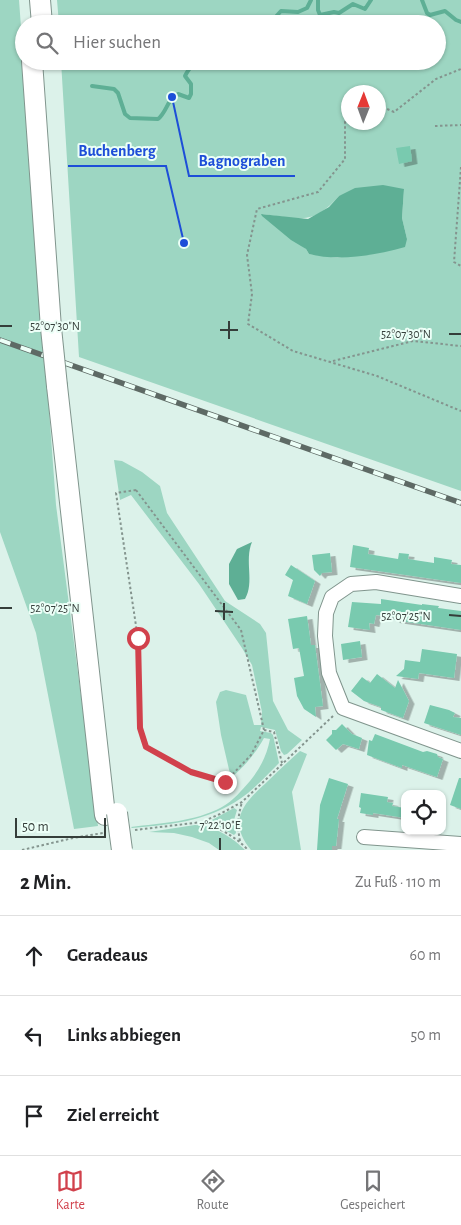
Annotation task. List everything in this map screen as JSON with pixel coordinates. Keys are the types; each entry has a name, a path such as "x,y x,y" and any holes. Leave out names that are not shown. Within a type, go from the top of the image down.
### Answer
{"highway":[{"path":"28,0 29,15"},
{"path":"40,0 41,15"},
{"path":"33,70 108,828 122,850"},
{"path":"45,70 58,328"}],"street":[{"path":"461,596 376,582 350,584 332,597 326,613 325,636 329,673 343,708 461,751"},
{"path":"364,837 461,844"}],"path":[{"path":"386,108 394,112 436,79 461,69"},
{"path":"435,126 461,125"},
{"path":"344,130 344,159 318,192 257,210 247,255 252,294 248,324 293,351 377,376 461,412"},
{"path":"461,167 454,262 461,266"},
{"path":"331,362 413,341 461,346"},
{"path":"136,490 240,630 264,730 251,755 225,782 191,772 146,747 140,728 138,638 116,493 136,490"},
{"path":"132,831 202,822 242,802 343,708"},
{"path":"264,730 274,732 282,764"},
{"path":"240,841 237,827 238,814 242,802"},
{"path":"202,822 220,829 240,841 248,850"},
{"path":"22,850 108,828"}],"shaded area":[{"path":"0,0 19,0 20,15 15,15 15,70 24,70 56,505 98,826 74,829 36,633 0,532"},
{"path":"57,0 461,0 461,491 79,357 62,70 446,70 446,15 58,15","holes":["404,189 402,218 407,239 338,258 309,254 306,249 262,214 304,218 320,212 339,196"]},
{"path":"383,185 404,189 402,218 407,239 405,247 382,253 345,257 309,254 306,249 291,240 261,214 308,219 329,207 339,196 355,188"},
{"path":"114,460 122,461 142,472 160,486 167,513 225,601 260,624 266,633 273,701 288,730 302,740 284,755 275,730 261,727 260,731 273,735 279,763 248,793 221,810 179,823 131,827 189,819 226,805 241,792 257,772 265,756 270,739 264,738 241,769 231,778 216,702 220,692 226,690 246,695 254,725 261,725 262,712 252,665 199,584 131,495 120,500"},
{"path":"252,542 249,557 250,579 248,592 245,599 238,600 229,584 229,564 237,549"},
{"path":"300,751 307,754 292,792 301,850 251,850 240,830 239,821 242,812 252,796"},
{"path":"234,808 237,810 234,820 236,833 234,835 210,822 210,821"},
{"path":"195,825 209,827 222,833 245,850 219,850 209,843 192,837 174,833 149,832"}],"building":[{"path":"410,146 412,161 399,164 396,148"},
{"path":"353,545 369,548 368,554 398,559 399,553 409,554 408,559 434,563 434,557 452,560 451,564 461,565 461,583 350,567"},
{"path":"330,553 332,572 322,573 320,576 314,570 312,555"},
{"path":"291,565 315,581 307,604 288,596 293,580 285,575"},
{"path":"381,599 439,606 438,608 461,611 461,630 394,620 394,617 376,615 374,624 369,623 370,630 348,627 352,602 381,604"},
{"path":"307,616 311,645 315,645 323,706 315,707 316,717 304,709 297,696 294,678 304,676 299,648 293,649 288,619"},
{"path":"360,641 362,657 343,660 341,644"},
{"path":"422,649 457,654 454,678 419,673 418,679 396,676 404,669 405,660 420,662"},
{"path":"377,674 395,688 398,680 409,701 403,718 381,710 381,707 364,701 351,691 362,677 370,683"},
{"path":"430,705 449,710 455,713 453,717 461,718 461,735 424,723"},
{"path":"342,724 352,734 362,738 359,749 343,744 336,750 326,740 332,734 332,730 336,730"},
{"path":"375,734 423,752 427,751 437,754 438,757 443,759 437,777 402,765 402,768 367,755 369,740 372,741"},
{"path":"329,778 348,784 337,819 339,819 336,846 332,846 332,850 317,850 320,805"},
{"path":"459,778 461,778 461,809 450,805"},
{"path":"361,793 388,797 387,802 393,803 392,806 401,807 401,817 360,813 361,808 359,807"}],"waterway":[{"path":"277,15 281,11 298,12 307,8 311,0"},
{"path":"318,0 320,15 334,12 339,13 353,4 365,9 371,0"},
{"path":"422,0 427,13 430,15 445,11 461,22"},
{"path":"92,86 114,89 118,93 125,114 130,118 158,119 174,96 178,94 189,98 191,84 185,76 189,70"}],"railway":[{"path":"0,340 461,503"}],"place":[{"name":"Bagnograben","path":"172,97"},
{"name":"Buchenberg","path":"184,243"}],"route":[{"path":"138,638 140,728 146,747 191,772 225,782"}]}
